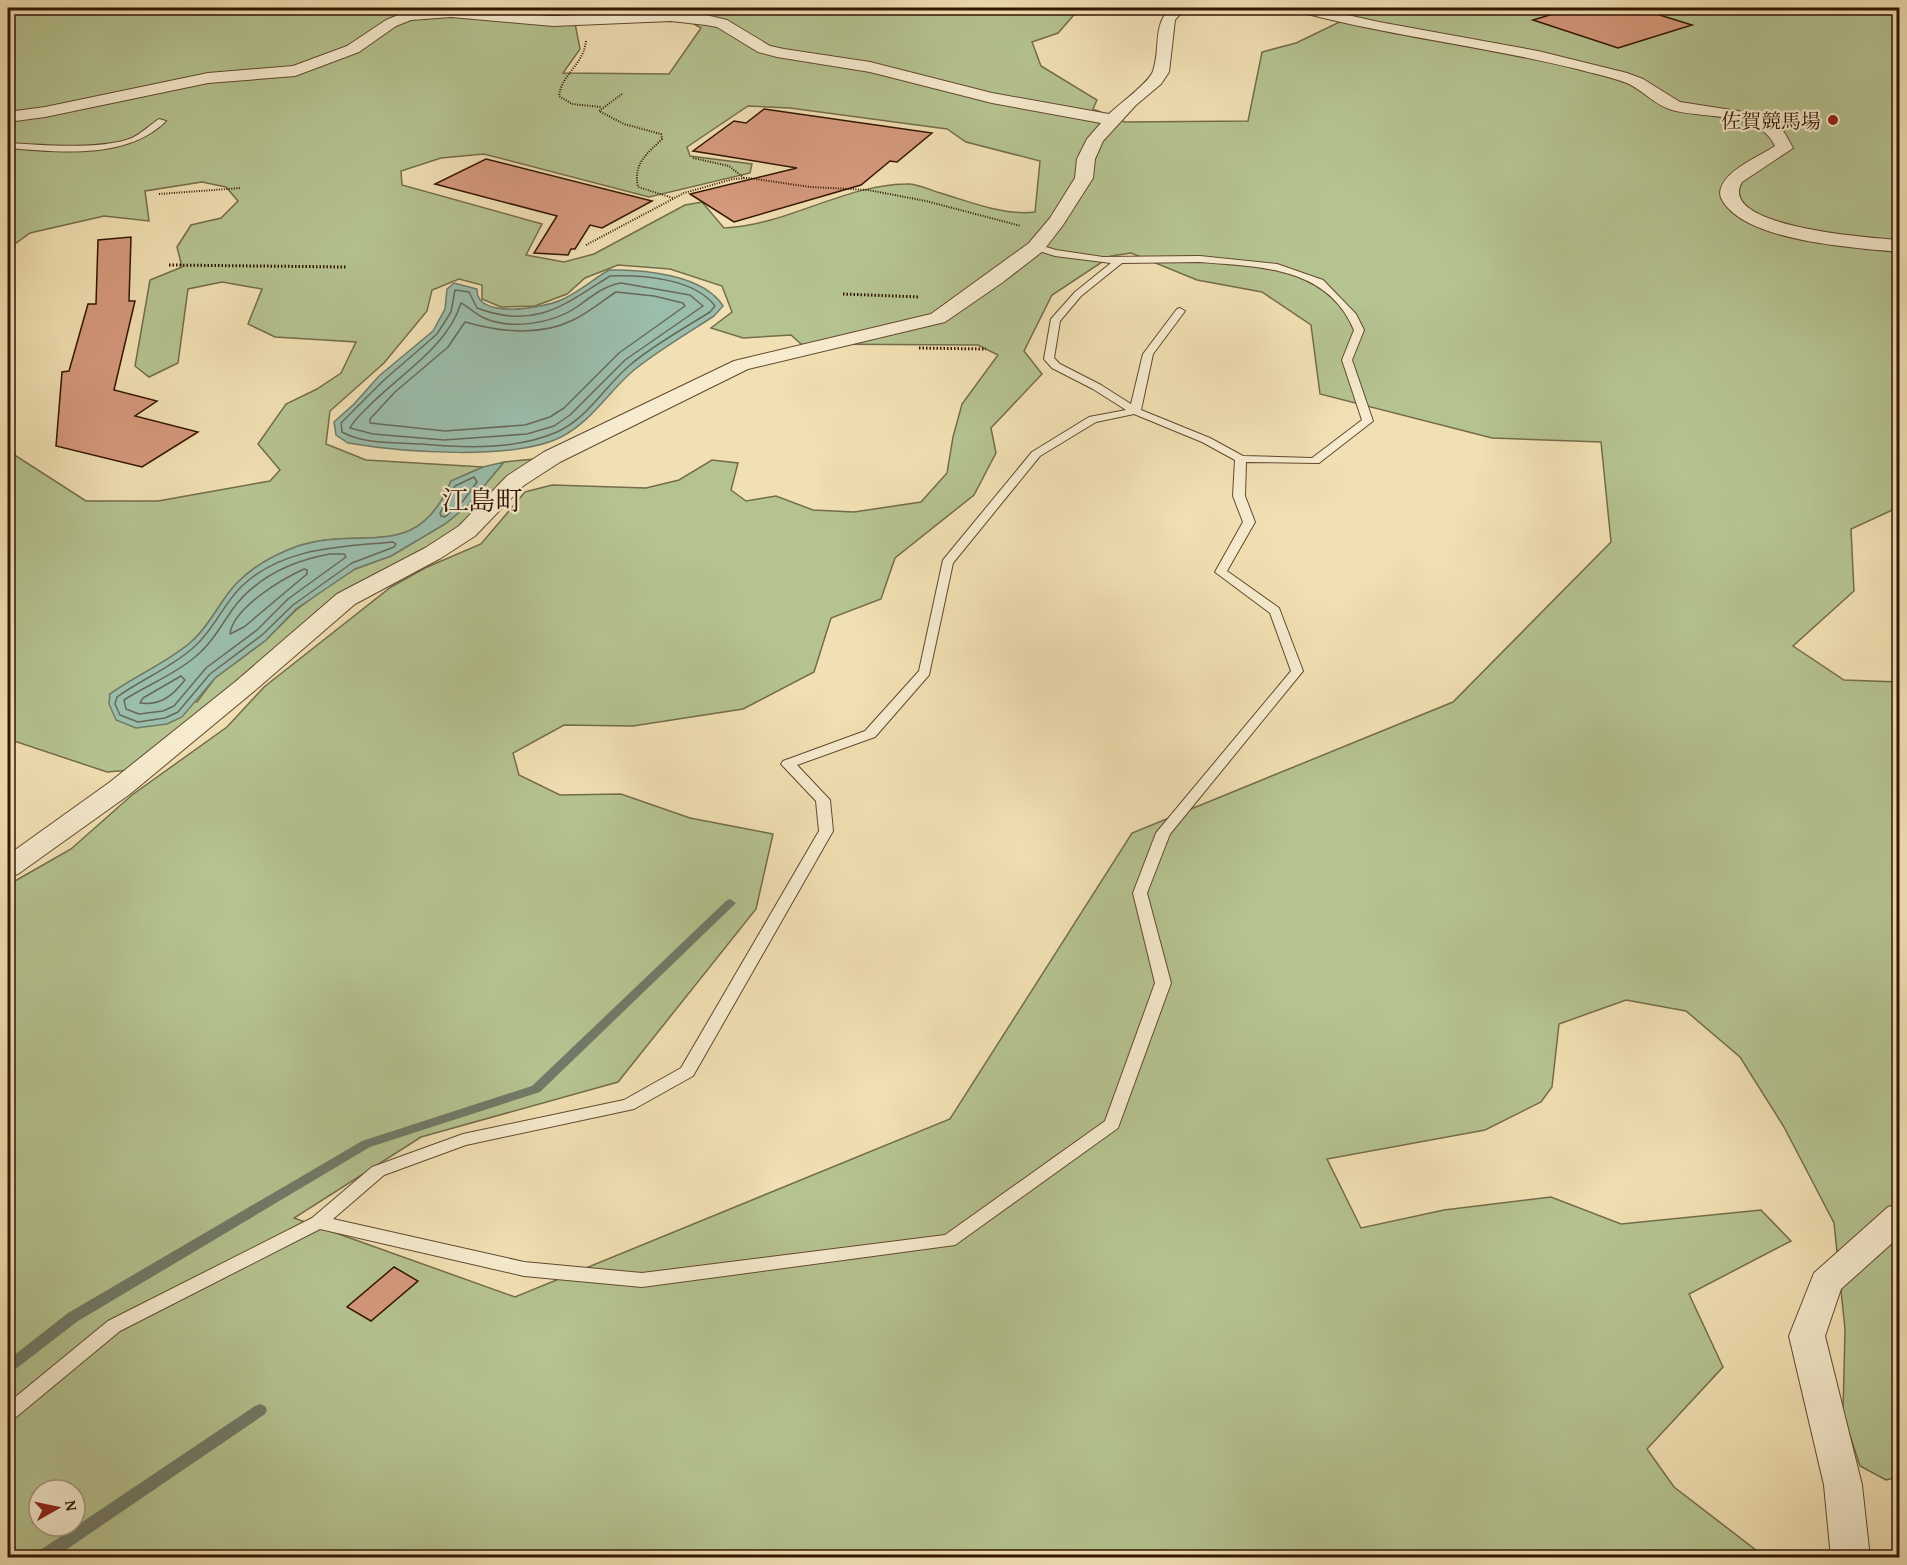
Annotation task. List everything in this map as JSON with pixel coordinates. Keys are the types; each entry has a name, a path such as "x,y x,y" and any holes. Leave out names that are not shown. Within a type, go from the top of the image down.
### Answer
{"street":[{"path":"8,868 120,788 244,687 346,598 433,553 467,531 515,481 552,457 741,365 779,354 918,324 938,318 962,302 1041,240 1084,178 1086,159 1095,139 1130,102 1153,84 1161,72 1168,19 1178,8"},
{"path":"1300,8 1354,22 1496,48 1614,74 1636,81 1668,104 1759,122 1775,132 1783,141 1784,148 1734,179 1729,189 1730,199 1742,212 1771,225 1793,231 1828,238 1899,246"},
{"path":"8,117 45,112 208,78 295,71 353,49 391,23 408,16 462,13 553,21 670,16 706,20 722,23 764,49 783,54 870,67 992,98 1113,120"},
{"path":"1851,1557 1843,1485 1807,1335 1826,1282 1899,1216"}],"lane":[{"path":"8,146 73,147 112,144 135,140 162,121"},
{"path":"1041,240 1055,253 1102,260 1121,259 1200,259 1274,266 1320,282 1353,316 1359,330 1347,360 1368,421 1315,461 1241,459 1206,440 1135,411 1097,387 1056,366 1049,359 1055,321 1078,294 1121,259"},
{"path":"1135,411 1148,354 1180,311"},
{"path":"8,1413 114,1326 318,1222 378,1171 463,1140 628,1105 687,1072 826,831 823,800 788,764 870,734 925,672 947,563 1036,454 1093,419 1135,411"},
{"path":"318,1222 524,1269 642,1280 949,1241 1112,1124 1163,983 1140,893 1163,833 1297,671 1275,611 1221,572 1249,522 1239,496 1241,459"}],"path":[{"path":"582,20 586,31 586,49 576,69 559,88 559,96 572,104 602,107"},
{"path":"622,94 598,111 609,118 661,134 663,137 661,141 650,148 641,159 636,169 636,178 638,187 674,198"},
{"path":"693,158 732,167 741,172 744,178"},
{"path":"586,245 674,198 733,179 744,178 810,187 868,190 926,201 1041,240"},
{"path":"159,194 241,188"},
{"path":"169,265 346,267"},
{"path":"843,294 913,296 962,302"}],"green space":[{"path":"8,8 1080,8 1058,33 1032,42 1041,66 1097,100 1093,109 1125,122 1248,121 1262,52 1296,43 1348,18 1307,8 1899,8 1899,507 1851,529 1854,591 1793,646 1844,680 1899,682 1899,1477 1886,1480 1860,1466 1843,1414 1845,1329 1834,1223 1784,1127 1740,1057 1686,1011 1626,1000 1559,1024 1552,1087 1541,1102 1485,1130 1327,1159 1361,1228 1444,1210 1551,1197 1621,1224 1761,1210 1791,1241 1689,1294 1723,1367 1647,1449 1674,1487 1765,1557 8,1557 8,885 71,849 132,795 227,727 264,687 391,587 425,568 481,544 525,492 552,485 646,488 679,480 712,460 738,463 731,490 746,501 776,496 813,510 854,512 921,502 947,473 962,404 998,355 978,345 801,344 791,335 743,338 711,328 732,312 722,286 670,269 618,265 585,278 567,294 535,306 501,307 482,299 482,285 459,279 432,290 427,311 384,363 330,411 326,444 366,460 483,467 451,481 437,507 422,523 405,533 386,537 322,541 298,546 265,562 236,584 204,629 191,642 110,694 197,702 215,678 266,640 296,610 334,582 355,569 391,556 445,524 468,505 504,462 535,459 458,533 345,596 131,770 107,772 8,739 8,442 16,456 86,501 158,501 270,481 280,470 258,444 286,404 317,389 341,373 356,342 275,337 248,324 262,289 222,282 188,289 178,363 149,377 135,366 150,280 182,267 177,247 191,225 221,218 238,201 226,187 202,182 145,191 149,221 104,216 30,233 8,249","holes":["677,14 701,28 669,74 563,73 580,49 574,18","748,106 790,108 947,129 966,142 1040,161 1035,212 998,210 918,185 906,184 860,191 771,220 724,228 702,202 685,205 594,254 564,262 526,255 542,224 402,185 401,171 441,158 484,154 649,197 750,173 752,164 690,156 687,147","1131,253 1197,280 1262,292 1311,325 1320,394 1492,438 1601,442 1611,542 1453,702 1132,833 950,1119 515,1297 294,1218 421,1137 618,1082 756,909 773,834 690,818 621,794 560,795 519,775 513,753 564,725 633,726 743,709 814,672 831,618 881,599 895,558 974,495 996,453 991,428 1042,374 1024,351 1052,295 1111,256"]}],"water":[{"path":"609,270 655,273 688,281 702,287 723,306 714,316 634,370 591,415 572,431 540,445 486,452 426,451 348,443 336,435 334,422 379,376 433,331 445,309 447,289 454,283 477,289 479,299 487,305 498,308 526,308 561,300"},
{"path":"504,462 468,505 445,524 391,556 355,569 296,609 266,640 215,678 182,717 167,724 136,728 116,720 109,704 110,694 172,656 198,636 224,598 242,578 257,567 298,546 322,541 386,537 405,533 422,523 437,507 451,481 483,467"}],"building":[{"path":"1573,8 1637,8 1692,25 1618,48 1533,20"},
{"path":"764,109 932,133 897,162 890,161 861,185 734,222 690,194 797,168 693,151 734,121 746,123"},
{"path":"486,159 652,201 602,228 590,225 575,249 571,249 568,255 534,253 557,216 435,184"},
{"path":"131,237 129,301 135,301 114,390 157,401 135,416 198,432 142,467 56,446 62,372 69,371 88,304 96,304 98,240"},
{"path":"394,1267 418,1281 371,1321 347,1307"}],"waterway":[{"path":"8,1367 73,1317 366,1144 536,1089 730,903"},
{"path":"41,1558 260,1410"}],"place":[{"name":"佐賀競馬場","path":"1833,120"}],"district":[{"name":"江島町","path":"482,500"}]}
